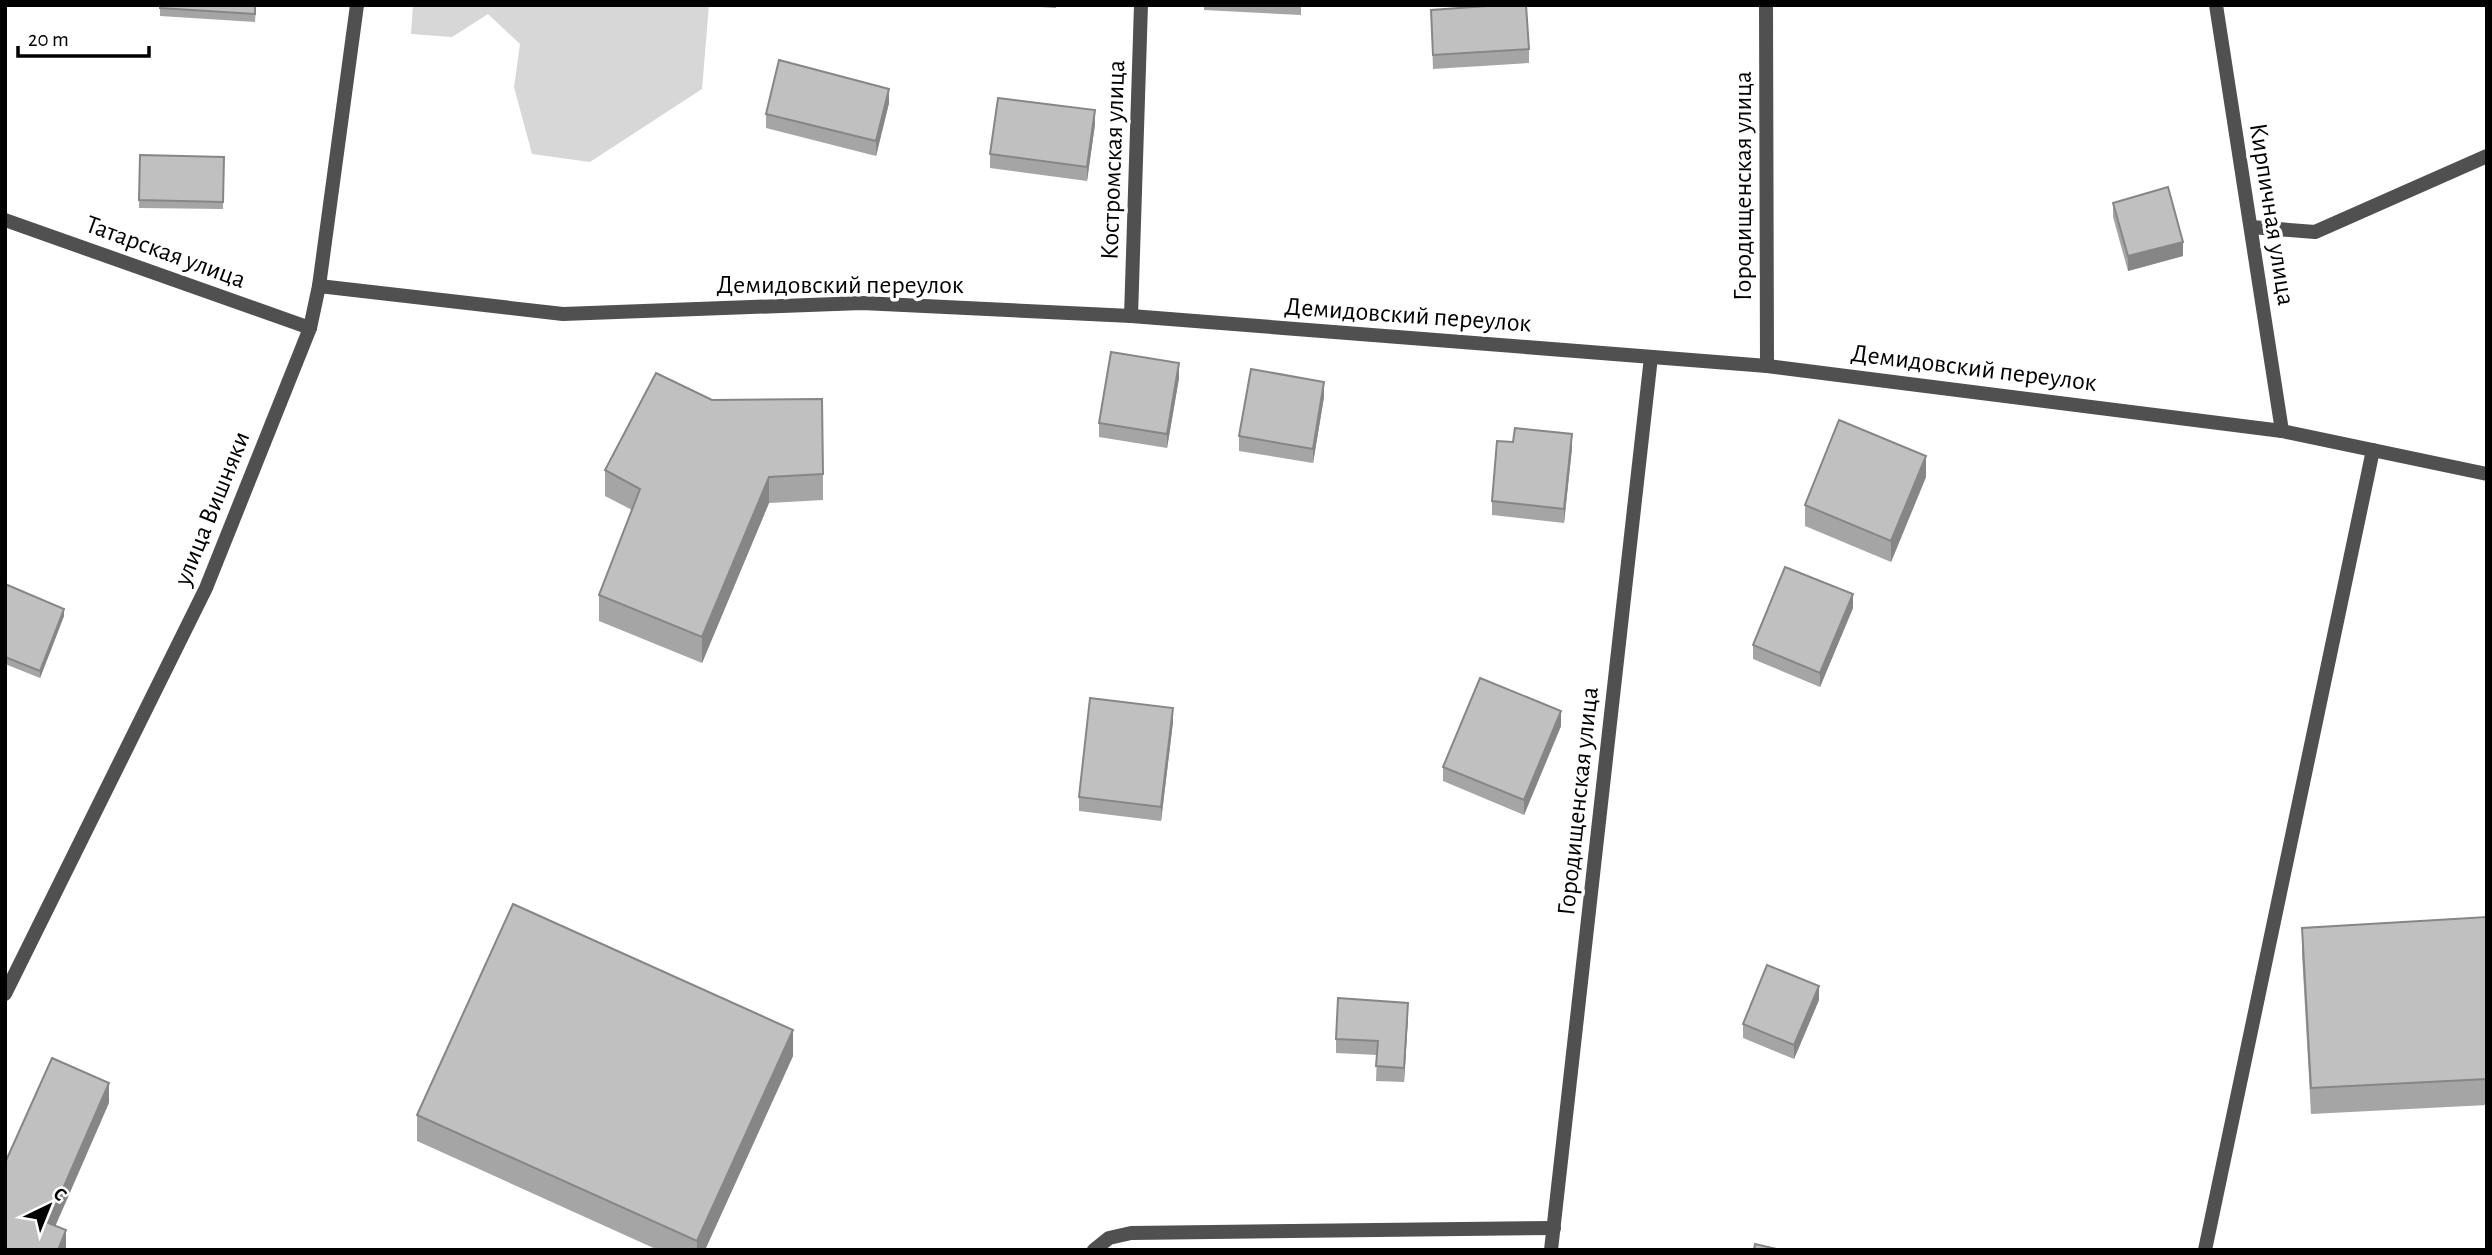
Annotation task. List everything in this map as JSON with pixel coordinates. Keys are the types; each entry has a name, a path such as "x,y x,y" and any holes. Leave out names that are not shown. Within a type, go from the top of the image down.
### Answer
{"street":[{"name":"улица Вишняки","path":"5,995 206,588 310,328 319,286 357,5"},
{"name":"Костромская улица","path":"1131,316 1141,5"},
{"name":"Городищенская улица","path":"1766,5 1767,366"},
{"name":"Кирпичная улица","path":"2216,5 2282,431"},
{"path":"2250,227 2315,232 2487,156"},
{"name":"Татарская улица","path":"5,219 310,328"},
{"name":"Демидовский переулок","path":"319,286 564,314 862,303 1131,316 1767,366 2282,431 2487,474"},
{"name":"Городищенская улица","path":"1551,1250 1651,357"},
{"path":"2205,1250 2373,450"},
{"path":"1094,1250 1109,1238 1131,1233 1554,1228"}],"shaded area":[{"path":"413,5 709,5 702,89 590,162 532,154 514,87 520,44 488,14 452,37 411,34"}],"building":[{"path":"160,5 255,5 255,14 160,8"},
{"path":"1526,5 1529,49 1433,55 1431,10"},
{"path":"779,60 889,89 876,141 766,114"},
{"path":"998,98 1095,110 1087,167 990,154"},
{"path":"140,155 224,157 223,202 139,200"},
{"path":"2168,187 2183,242 2128,256 2113,203"},
{"path":"1111,352 1179,363 1167,434 1099,423"},
{"path":"1251,369 1324,382 1313,449 1239,436"},
{"path":"656,373 712,400 822,399 823,474 769,477 702,637 599,595 640,489 605,470"},
{"path":"1839,420 1926,456 1891,541 1805,505"},
{"path":"1515,428 1572,434 1564,509 1492,501 1497,441 1513,442"},
{"path":"1785,567 1853,594 1820,673 1753,645"},
{"path":"5,584 64,609 40,671 5,657"},
{"path":"1480,678 1561,711 1524,800 1443,767"},
{"path":"1090,698 1173,708 1161,807 1079,797"},
{"path":"513,904 793,1030 697,1241 417,1115"},
{"path":"2487,917 2487,1079 2311,1088 2302,928"},
{"path":"1767,965 1819,986 1794,1045 1743,1024"},
{"path":"1338,998 1408,1003 1404,1068 1376,1066 1378,1041 1336,1039"},
{"path":"52,1058 109,1083 48,1223 66,1230 58,1250 5,1250 5,1163"},
{"path":"1755,1244 1781,1250 1754,1250"}]}
